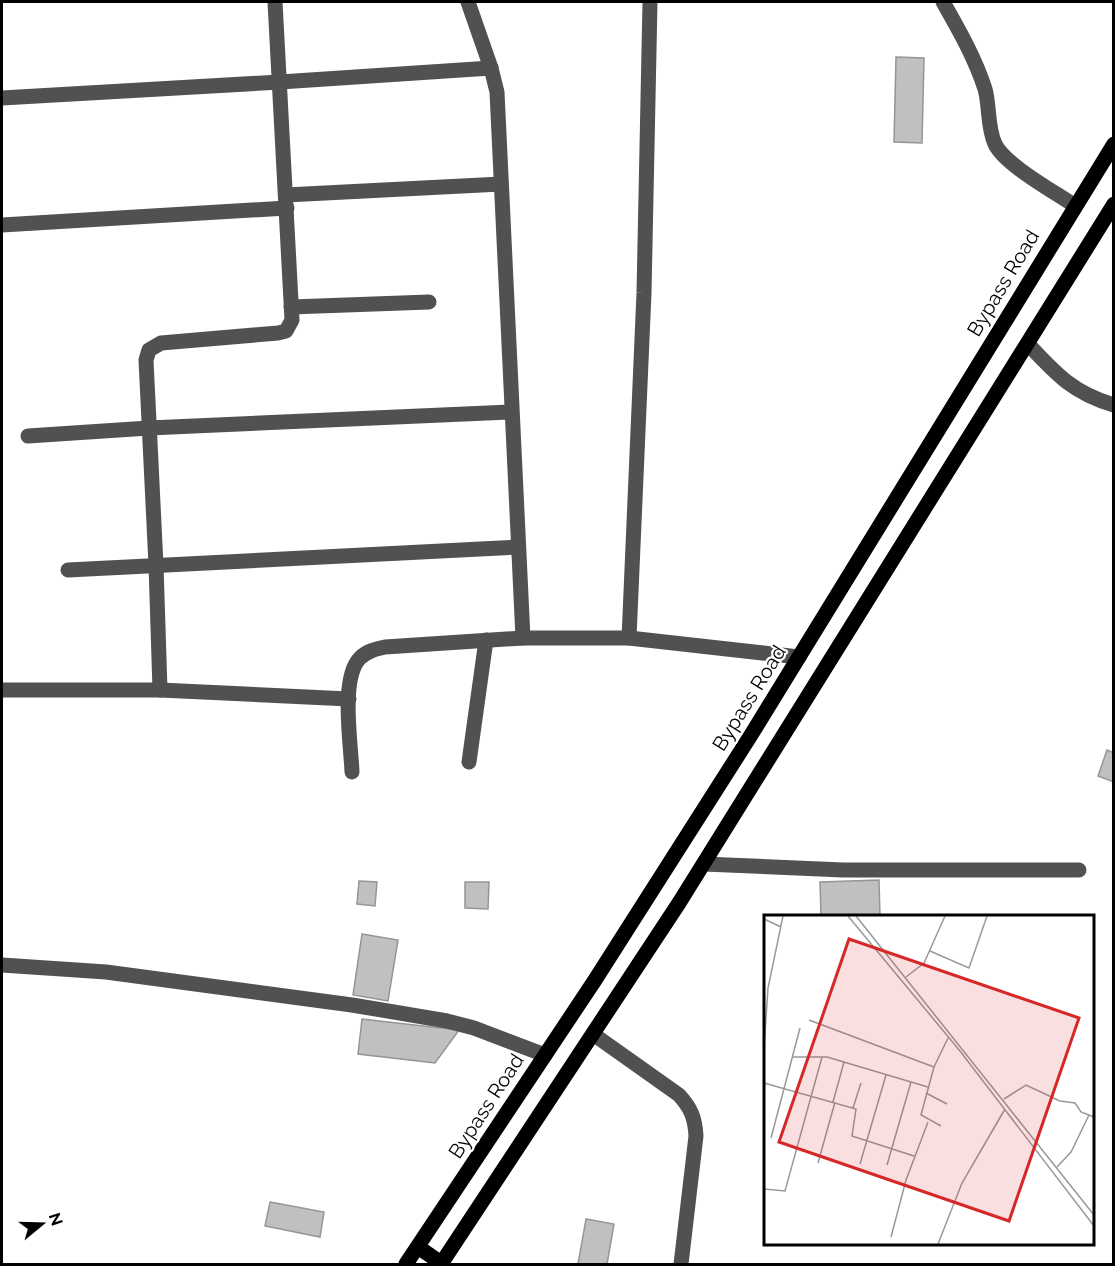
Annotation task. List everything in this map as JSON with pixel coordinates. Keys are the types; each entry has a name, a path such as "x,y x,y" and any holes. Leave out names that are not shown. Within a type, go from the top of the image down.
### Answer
{"main road":[{"name":"Bypass Road","path":"406,1264 545,1055 751,735 1113,144"},
{"path":"418,1247 441,1264 704,864 1113,204"}],"street":[{"path":"159,690 156,565 146,360 149,350 161,343 286,331 292,320 275,2"},
{"path":"468,2 497,92 523,638"},
{"path":"629,638 644,293 650,2"},
{"path":"943,2 976,62 986,93 994,143 1014,164 1075,206"},
{"path":"2,98 491,68"},
{"path":"2,225 501,184"},
{"path":"291,307 429,302"},
{"path":"1028,344 1077,391 1113,405"},
{"path":"28,436 149,428 511,412"},
{"path":"68,570 518,547"},
{"path":"352,772 350,681 355,664 361,656 385,647 523,638 629,638 799,657"},
{"path":"469,762 486,640"},
{"path":"2,690 159,690 349,699"},
{"path":"704,864 843,870 1079,870"},
{"path":"2,965 106,972 352,1005 447,1021 474,1028 545,1055"},
{"path":"593,1034 679,1095 689,1106 695,1120 696,1136 681,1264"}],"building":[{"path":"896,57 924,58 922,143 894,142"},
{"path":"1107,750 1114,753 1114,782 1098,776"},
{"path":"879,880 880,915 821,915 820,882"},
{"path":"359,881 377,882 375,906 357,904"},
{"path":"465,882 489,882 488,909 465,908"},
{"path":"362,934 398,940 388,1001 353,995"},
{"path":"362,1019 459,1030 435,1063 358,1054"},
{"path":"270,1202 324,1212 320,1237 265,1226"},
{"path":"586,1219 614,1224 607,1264 578,1264"}]}
